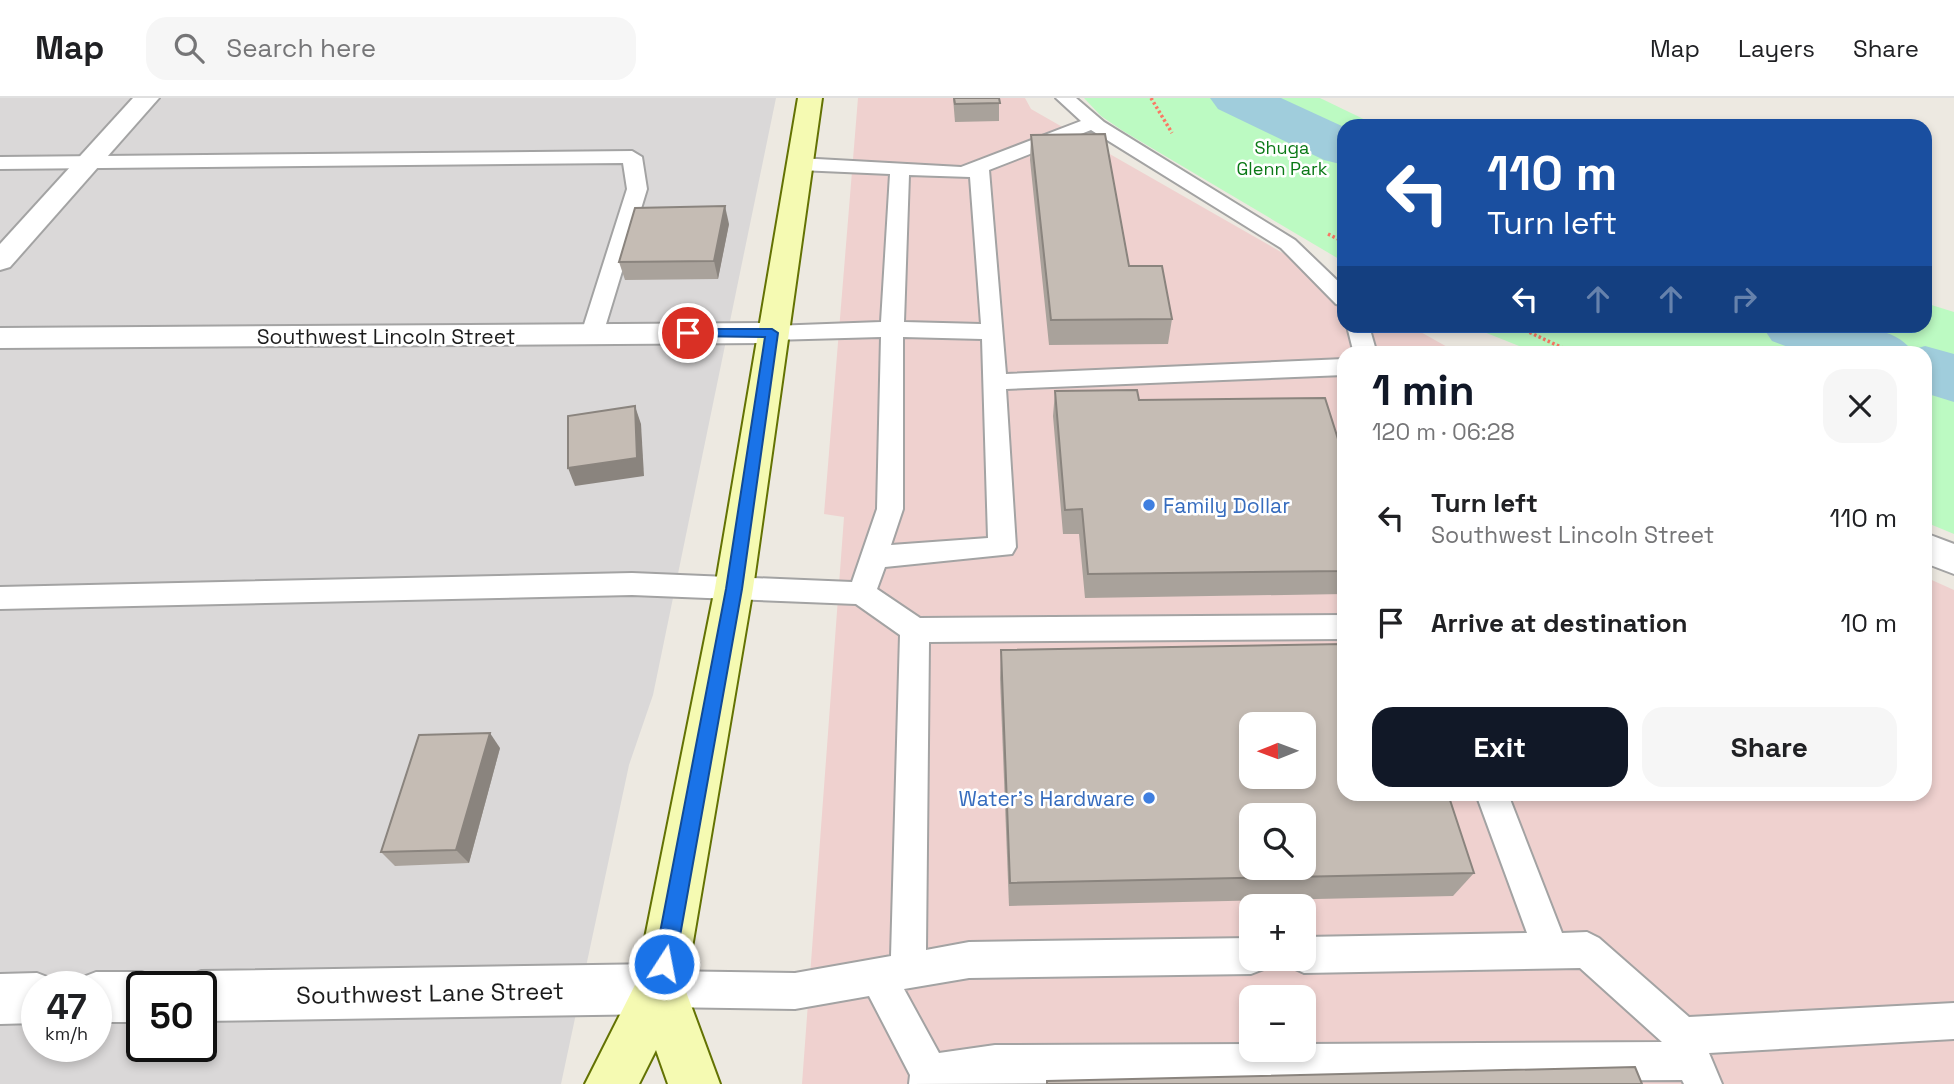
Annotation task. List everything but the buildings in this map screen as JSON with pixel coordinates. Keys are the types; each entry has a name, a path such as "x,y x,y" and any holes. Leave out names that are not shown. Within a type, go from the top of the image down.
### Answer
{"main road":[{"path":"611,1084 660,989 734,589 810,98"},
{"path":"660,989 694,1084"}],"street":[{"path":"0,261 147,98"},
{"name":"Southwest Lincoln Street","path":"0,338 772,333"},
{"path":"1932,550 1954,559"},
{"name":"Southwest Lane Street","path":"217,996 660,989"},
{"path":"0,999 21,998"}],"lane":[{"path":"1065,98 1093,123 1288,244 1337,292"},
{"path":"799,164 963,173 1093,123"},
{"path":"0,163 632,157 637,189 592,334"},
{"path":"874,557 1002,547 993,332 979,167"},
{"path":"862,593 890,509 892,329 900,169"},
{"path":"772,333 892,329 993,332"},
{"path":"994,382 1337,367"},
{"path":"0,598 632,584 862,593 915,630 1337,627"},
{"path":"915,630 893,974 929,1079 995,1064 1693,1060 1954,1021"},
{"path":"1495,801 1551,950"},
{"path":"1316,955 1587,950 1693,1060"},
{"path":"660,989 795,991 969,961 1239,956"}],"path":[{"path":"1531,333 1558,346"}],"shaded area":[{"path":"0,98 776,98 653,695 629,765 561,1084 0,1084"},
{"path":"858,98 1025,98 1031,109 1337,284 1337,333 1422,333 1446,346 1337,346 1337,801 1932,801 1932,580 1954,590 1954,1084 802,1084 844,517 824,514"}],"green space":[{"name":"Shuga Glenn Park","path":"1084,98 1320,98 1364,119 1337,119 1337,258 1123,131 1101,116"},
{"path":"1932,305 1954,312 1954,534 1932,525 1932,346 1519,346 1487,333 1932,333"}],"waterway":[{"path":"1237,98 1337,145"},
{"path":"1817,333 1855,346"},
{"path":"1932,371 1954,378"}],"place":[{"name":"Family Dollar","path":"1149,505"},
{"name":"Water's Hardware","path":"1149,798"}],"route":[{"path":"664,964 734,589 772,333 688,333"}]}
